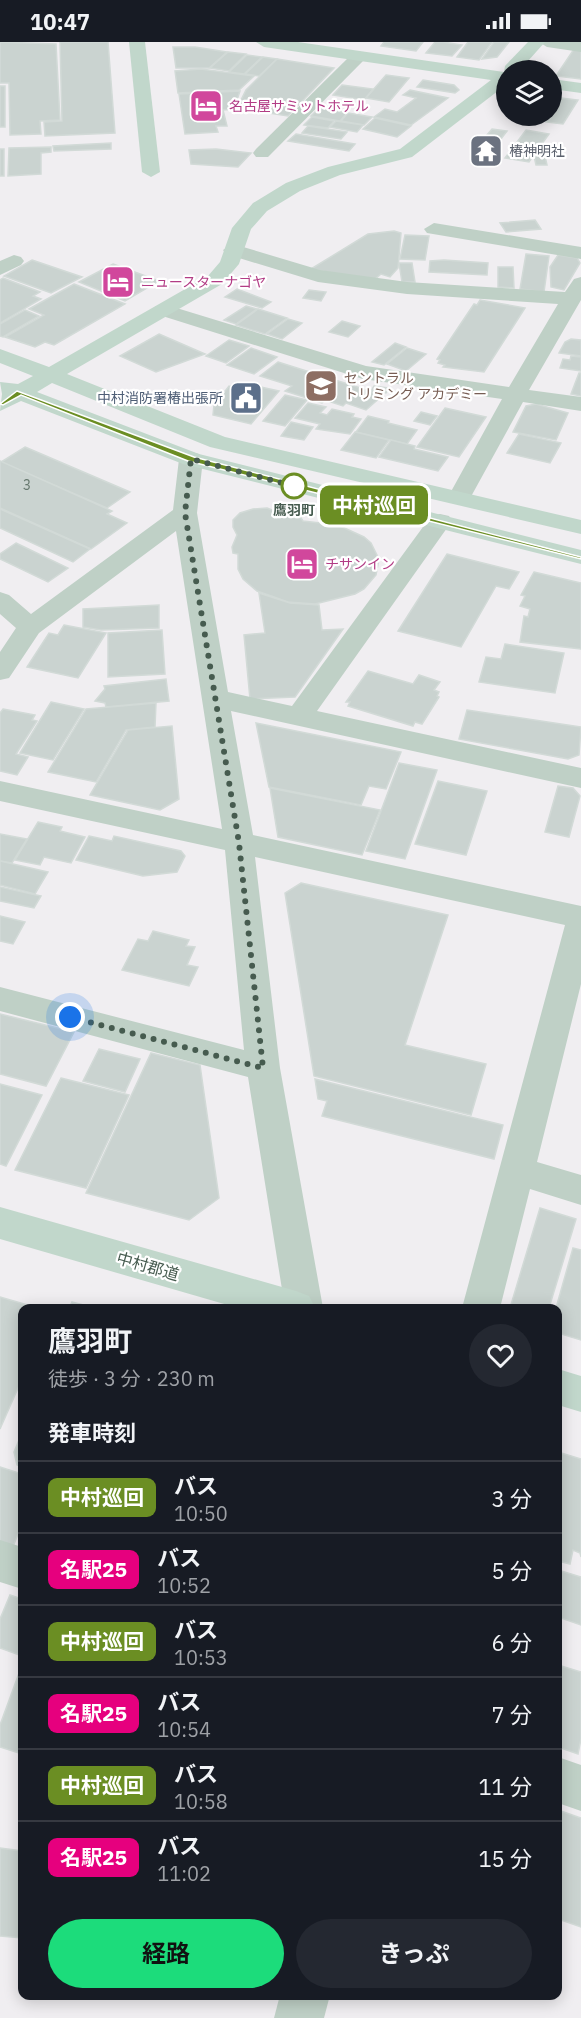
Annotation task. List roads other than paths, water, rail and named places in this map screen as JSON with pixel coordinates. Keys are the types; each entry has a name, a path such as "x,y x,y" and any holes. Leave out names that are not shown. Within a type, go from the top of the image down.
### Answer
{"street":[{"path":"137,42 151,172"},
{"path":"264,42 496,73"},
{"path":"521,60 537,42"},
{"path":"547,42 581,47"},
{"path":"262,153 359,56"},
{"path":"0,404 10,389 49,376 215,280 229,264 242,228 269,202 293,187 334,171 406,153 496,84"},
{"path":"562,85 581,88"},
{"path":"434,230 581,253"},
{"path":"233,250 318,276 407,288 576,291 562,331 516,394 460,497"},
{"path":"163,310 363,372 581,404"},
{"path":"0,355 218,442 581,527"},
{"path":"10,389 191,459 581,557"},
{"path":"191,459 185,513 239,843 263,1068 303,1304"},
{"path":"0,672 30,627 185,513"},
{"path":"300,716 441,521"},
{"path":"0,600 30,627"},
{"path":"214,698 581,778"},
{"path":"0,791 581,919 482,1304"},
{"path":"0,999 263,1068"},
{"path":"518,1171 581,1190"},
{"name":"中村郡道","path":"0,1223 282,1304"},
{"path":"562,1388 581,1394"},
{"path":"0,1561 18,1567"},
{"path":"562,1781 581,1788"},
{"path":"299,2018 303,2000"}],"place":[{"name":"名古屋サミットホテル","path":"206,106"},
{"name":"椿神明社","path":"486,151"},
{"name":"ニュースターナゴヤ","path":"118,282"},
{"name":"セントラル トリミング アカデミー","path":"321,386"},
{"name":"中村消防署椿出張所","path":"246,398"},
{"name":"鷹羽町","path":"294,486"},
{"name":"チサンイン","path":"302,564"}]}
